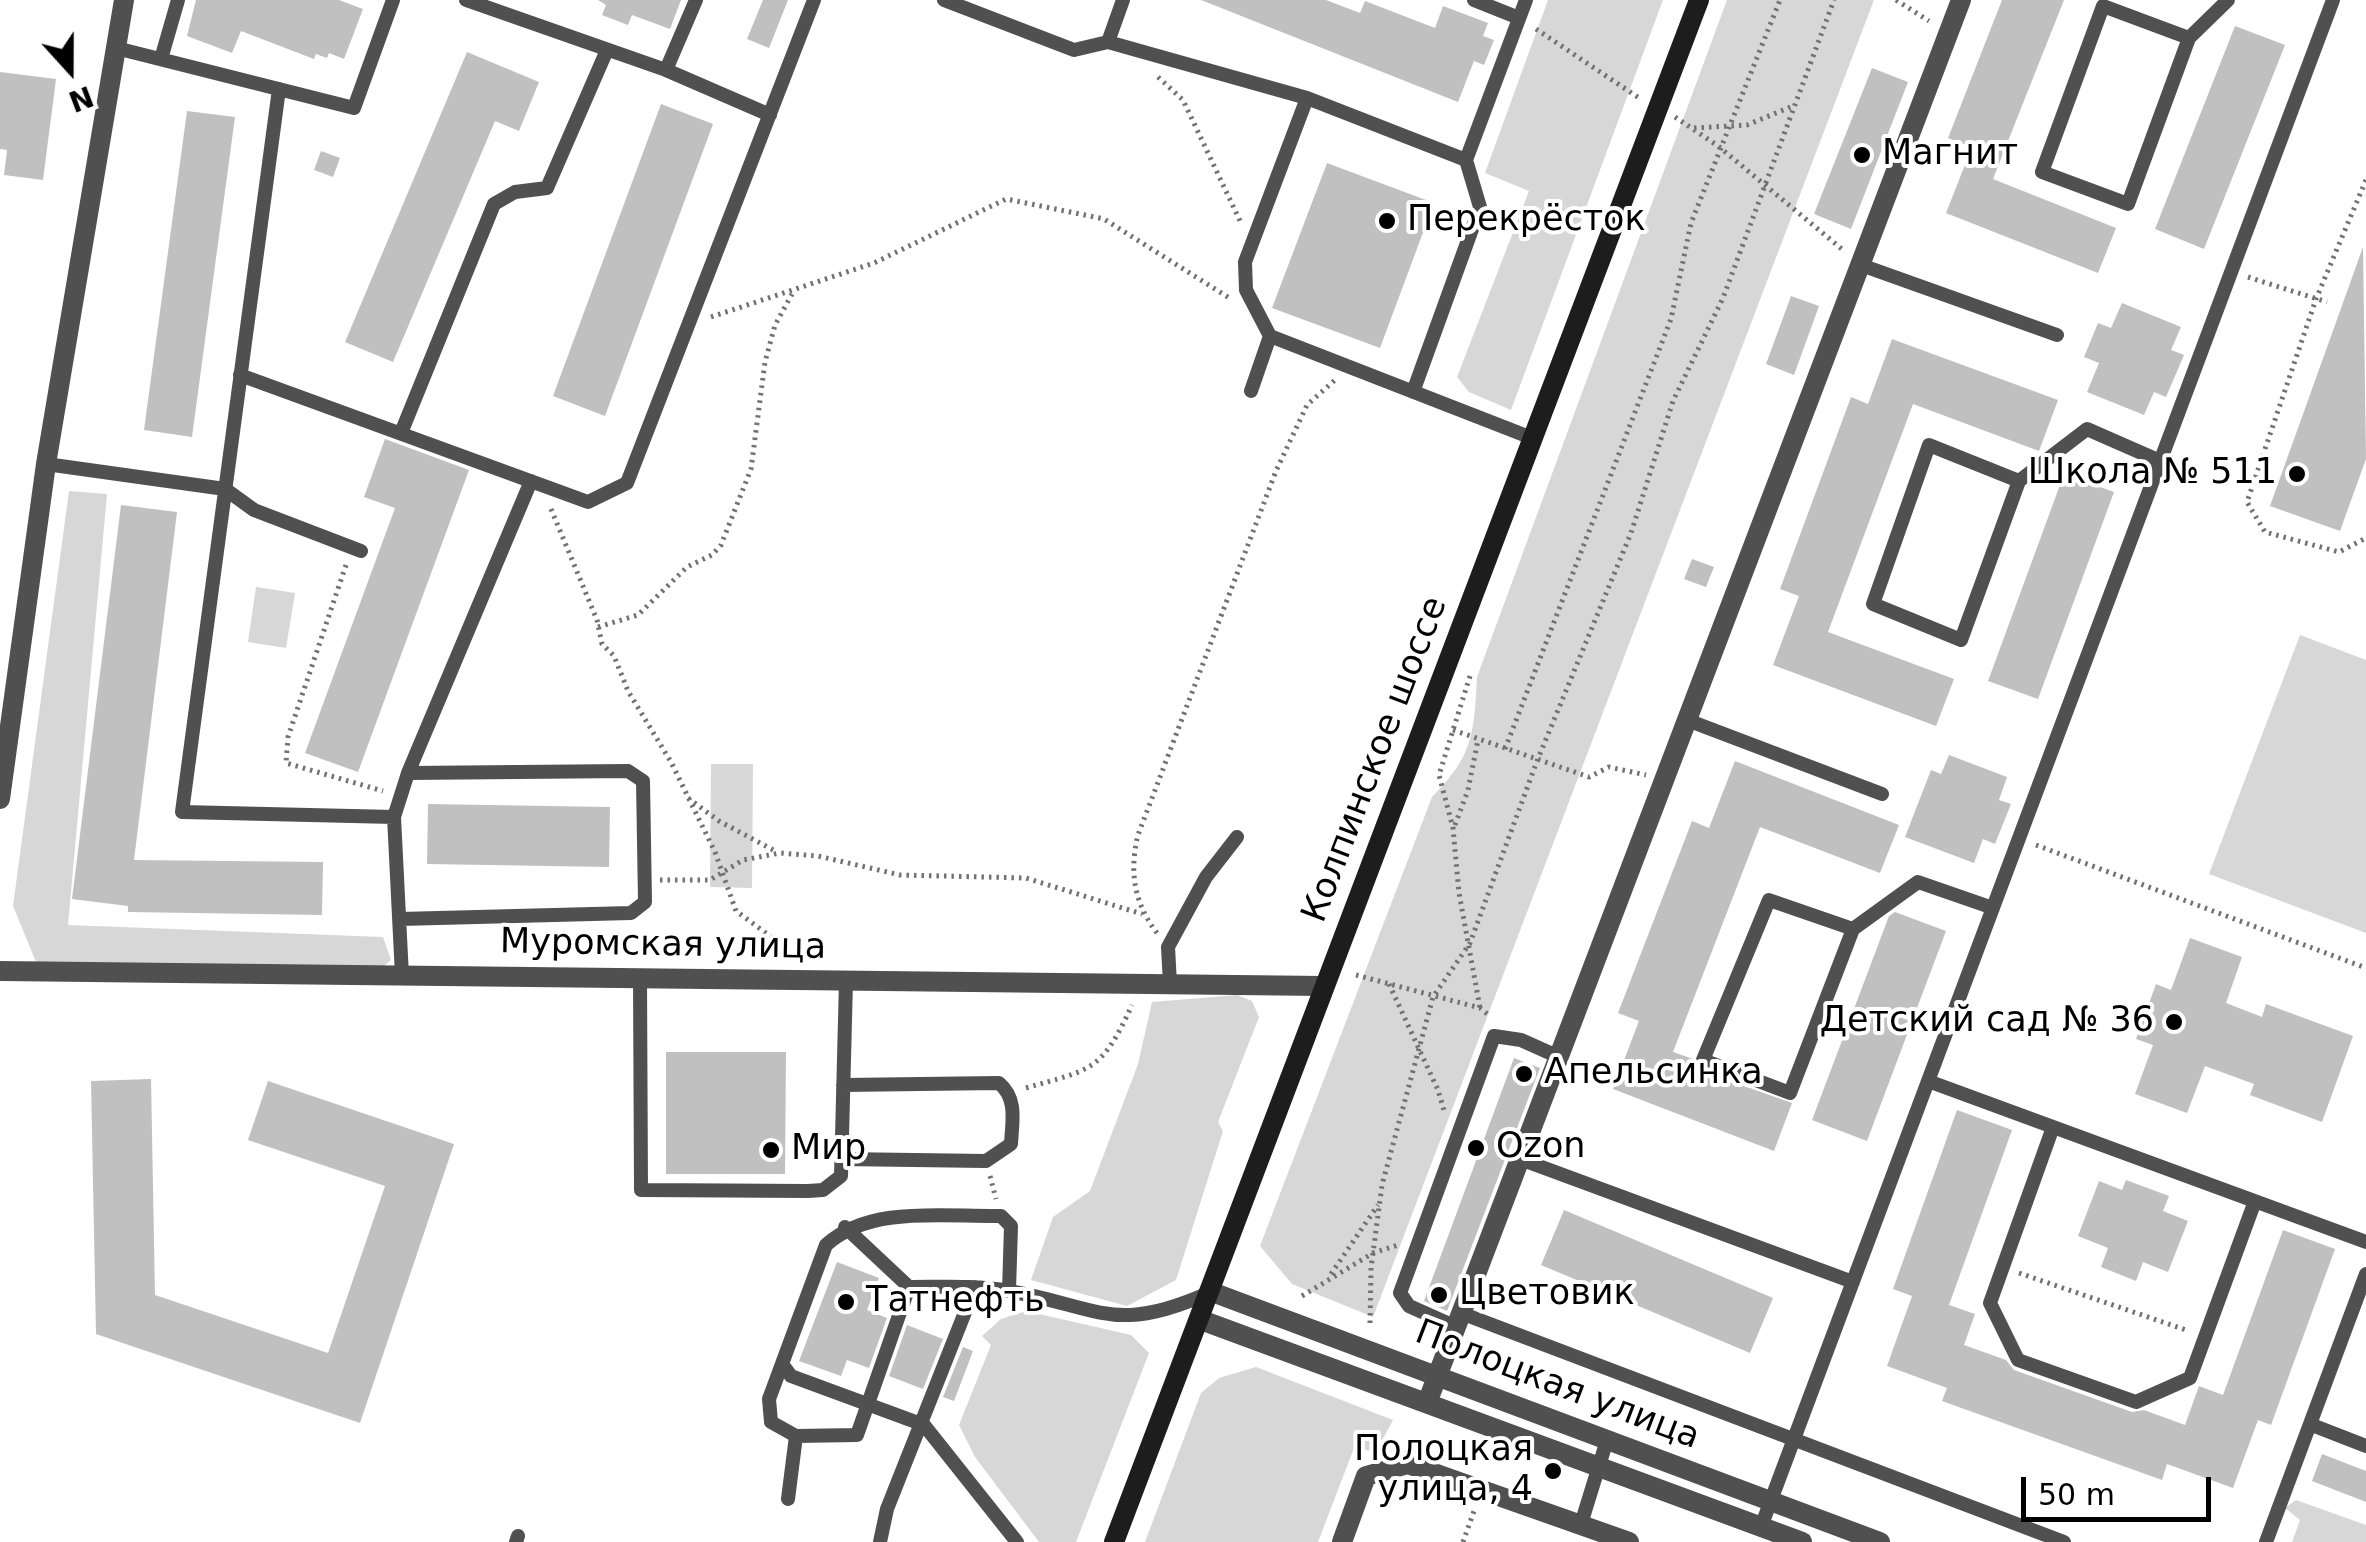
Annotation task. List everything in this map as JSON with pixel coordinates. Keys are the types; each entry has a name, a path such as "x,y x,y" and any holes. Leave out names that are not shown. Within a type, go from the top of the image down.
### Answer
{"main road":[{"name":"Колпинское шоссе","path":"1114,1542 1699,0"}],"street":[{"path":"0,799 46,464 124,0"},
{"path":"1427,1404 1961,0"},
{"name":"Муромская улица","path":"0,972 1324,986"},
{"name":"Полоцкая улица","path":"1212,1292 1880,1542"},
{"name":"Полоцкая улица","path":"1201,1320 1802,1542"},
{"path":"1342,1542 1366,1476 1408,1464 1629,1542"}],"lane":[{"path":"161,59 178,0"},
{"path":"116,48 354,108 393,0"},
{"path":"466,0 666,70 770,114"},
{"path":"666,70 696,0"},
{"path":"240,375 588,502 627,484 814,0"},
{"path":"944,0 1074,50 1108,42 1306,98 1466,160"},
{"path":"1108,42 1123,0"},
{"path":"1474,0 1519,18"},
{"path":"1413,392 1480,206 1466,160 1526,0"},
{"path":"2190,38 2104,6 2042,172 2128,204 2190,38 2228,0"},
{"path":"1762,1527 2333,0"},
{"path":"401,433 494,204 515,192 547,188 607,50"},
{"path":"279,90 182,812 394,817"},
{"path":"1306,98 1250,249 1246,290 1270,336 1532,438"},
{"path":"1860,265 2057,335"},
{"path":"1251,391 1270,336"},
{"path":"2019,481 1930,445 1873,604 1961,640 2019,481 2087,429 2160,461"},
{"path":"46,464 225,489 254,510 356,550"},
{"path":"402,976 394,817 408,773 537,483"},
{"path":"1687,720 1882,794"},
{"path":"400,919 631,913 645,902 643,781 628,771 408,773"},
{"path":"1170,984 1168,947 1206,877 1237,837"},
{"path":"1853,928 1768,900 1703,1060 1790,1093 1853,928 1918,882 1993,908"},
{"path":"640,978 641,1190 823,1190 840,1176 846,980"},
{"path":"1559,1057 1521,1040 1494,1036 1400,1293 1409,1306 1795,1437 2064,1542"},
{"path":"1928,1081 2366,1242"},
{"path":"841,1160 986,1161 1010,1144 1010,1092 999,1084 843,1085"},
{"path":"2053,1127 1990,1302 2018,1360 2136,1402 2190,1378 2255,1201"},
{"path":"1520,1160 1853,1282"},
{"path":"909,1288 856,1434 796,1436 771,1422 769,1399 826,1245 845,1227 869,1220 1001,1216 1011,1226 1006,1262 1008,1291"},
{"path":"845,1227 909,1288 1008,1291 1135,1318 1168,1311 1212,1292"},
{"path":"2266,1542 2366,1274"},
{"path":"880,1542 887,1510 924,1425 975,1288"},
{"path":"782,1364 791,1376 924,1425 1017,1542"},
{"path":"2312,1424 2366,1446"},
{"path":"788,1499 796,1436"},
{"path":"1580,1524 1607,1440"}],"path":[{"path":"1505,749 1671,319 1691,223 1780,0"},
{"path":"1370,1323 1380,1202 1433,997 1470,943 1536,761 1631,533 1673,401 1724,298 1834,0"},
{"path":"1896,0 1949,33"},
{"path":"1519,18 1622,89 1721,148 1860,265"},
{"path":"1135,50 1183,100 1250,249"},
{"path":"1691,128 1729,129 1776,116 1796,104"},
{"path":"2366,180 2316,299 2246,502 2265,532 2339,552 2366,538"},
{"path":"690,322 874,264 1006,199 1104,219 1255,312"},
{"path":"2231,271 2327,302"},
{"path":"598,627 638,615 686,568 712,556 721,544 757,446 759,405 775,324 794,291"},
{"path":"1168,947 1142,914 1132,860 1174,735 1276,470 1307,406 1345,366"},
{"path":"537,483 602,644 614,656 686,797 723,873 736,911 781,949 788,980"},
{"path":"356,550 288,738 286,762 401,796"},
{"path":"1470,676 1439,775 1454,828 1480,1008"},
{"path":"1453,730 1589,777 1609,767 1644,776 1671,762"},
{"path":"1454,828 1468,790 1478,739"},
{"path":"686,797 719,821 780,854"},
{"path":"2019,839 2366,968"},
{"path":"644,880 710,880 743,860 780,854 818,856 900,875 1026,878 1142,914"},
{"path":"1356,975 1480,1008 1521,1040"},
{"path":"1010,1092 1072,1078 1101,1058 1141,984"},
{"path":"1389,984 1438,1090 1454,1146"},
{"path":"986,1161 1001,1216"},
{"path":"1328,1278 1380,1202"},
{"path":"1302,1296 1373,1252 1420,1238"},
{"path":"2003,1267 2206,1337"},
{"path":"1462,1542 1482,1490"}],"shaded area":[{"path":"1548,0 1663,0 1511,410 1469,392 1457,377 1529,191 1485,173"},
{"path":"1727,0 1874,0 1373,1317 1292,1284 1260,1246 1432,797 1456,769 1469,743 1477,677"},
{"path":"69,491 107,494 68,925 383,937 391,960 383,967 36,962 13,906"},
{"path":"256,587 295,593 286,648 248,642"},
{"path":"2300,635 2366,660 2366,933 2209,874"},
{"path":"711,764 753,764 752,888 710,887"},
{"path":"1237,995 1252,1001 1259,1017 1218,1122 1223,1131 1176,1280 1127,1306 1031,1280 1053,1217 1090,1191 1138,1064 1152,1002"},
{"path":"1026,1311 1131,1335 1149,1353 1076,1542 1039,1542 975,1457 959,1425 991,1345 982,1336 1001,1319"},
{"path":"1256,1367 1393,1420 1376,1452 1354,1448 1318,1542 1145,1542 1201,1393 1219,1378"},
{"path":"2296,1500 2366,1525 2366,1542 2292,1542 2300,1520 2285,1508"}],"building":[{"path":"196,0 339,0 363,9 344,59 329,53 327,58 316,54 314,59 241,31 232,53 187,36"},
{"path":"598,0 681,0 670,29 632,15 628,25 602,15 606,5"},
{"path":"763,0 788,0 769,48 747,39"},
{"path":"1201,0 1326,0 1360,13 1365,1 1435,28 1443,6 1488,23 1483,36 1494,40 1484,65 1474,61 1458,102"},
{"path":"2002,0 2064,0 1993,179 2116,228 2098,273 1946,213 1972,147 1948,138"},
{"path":"2235,26 2285,45 2204,249 2155,229"},
{"path":"467,52 539,82 519,131 495,121 393,362 345,342"},
{"path":"1872,68 1908,82 1851,229 1814,214"},
{"path":"0,72 56,79 43,180 4,175 7,150 0,149"},
{"path":"661,104 713,124 605,416 553,396"},
{"path":"187,111 235,117 192,437 144,430"},
{"path":"321,151 340,158 333,177 314,170"},
{"path":"1327,163 1434,203 1380,348 1272,308"},
{"path":"2363,247 2366,459 2340,531 2270,506"},
{"path":"1791,296 1819,306 1794,375 1766,364"},
{"path":"2122,303 2181,327 2171,350 2184,355 2166,397 2154,392 2144,415 2087,392 2099,363 2084,357 2098,323 2111,328"},
{"path":"1892,339 2058,400 2039,451 1913,404 1828,632 1954,679 1936,726 1773,665 1799,596 1780,589 1851,397 1868,404"},
{"path":"385,439 469,470 358,772 305,753 395,508 364,497"},
{"path":"2064,474 2114,492 2038,699 1988,681"},
{"path":"121,505 177,512 134,860 323,862 322,915 128,912 128,906 72,899"},
{"path":"1692,559 1714,567 1706,587 1684,579"},
{"path":"1949,755 2007,777 1999,800 2011,804 1995,844 1983,839 1974,863 1905,837 1931,770 1941,774"},
{"path":"1735,761 1899,825 1880,873 1760,827 1673,1052 1693,1059 1699,1070 1792,1103 1774,1151 1613,1089 1639,1021 1618,1013 1692,821 1709,828"},
{"path":"428,804 610,807 609,867 427,864"},
{"path":"1895,912 1946,931 1867,1141 1812,1120 1889,916"},
{"path":"2190,938 2242,957 2226,1003 2262,1017 2266,1004 2353,1036 2322,1122 2250,1095 2254,1084 2205,1066 2187,1113 2135,1094 2153,1045 2136,1039 2156,984 2171,990"},
{"path":"666,1052 786,1052 785,1174 666,1174"},
{"path":"1514,1058 1540,1068 1447,1311 1424,1301"},
{"path":"151,1079 155,1295 328,1353 385,1186 248,1140 268,1081 454,1144 360,1423 96,1334 91,1081"},
{"path":"1957,1110 2012,1130 1949,1305 1975,1314 1964,1345 2006,1360 2014,1370 2132,1412 2144,1410 2185,1425 2199,1386 2223,1395 2283,1230 2335,1249 2271,1425 2258,1420 2233,1488 2167,1464 2162,1480 1942,1401 1947,1388 1887,1366 1912,1296 1893,1289"},
{"path":"2126,1180 2169,1196 2163,1211 2188,1221 2168,1272 2143,1262 2136,1281 2101,1267 2108,1248 2078,1236 2099,1181 2122,1190"},
{"path":"1564,1210 1773,1298 1750,1353 1541,1265"},
{"name":"Татнефть","path":"837,1262 879,1278 867,1310 887,1318 869,1368 847,1360 841,1376 799,1361"},
{"path":"907,1325 943,1339 923,1389 889,1376"},
{"path":"963,1347 973,1351 954,1401 943,1397"},
{"path":"2322,1454 2366,1471 2366,1502 2312,1481"}],"place":[{"name":"Магнит","path":"1862,155"},
{"name":"Перекрёсток","path":"1387,221"},
{"name":"Школа № 511","path":"2297,474"},
{"name":"Детский сад № 36","path":"2174,1022"},
{"name":"Апельсинка","path":"1524,1074"},
{"name":"Ozon","path":"1476,1148"},
{"name":"Мир","path":"771,1150"},
{"name":"Цветовик","path":"1439,1295"},
{"name":"Татнефть","path":"846,1302"},
{"name":"Полоцкая улица, 4","path":"1553,1471"}]}
